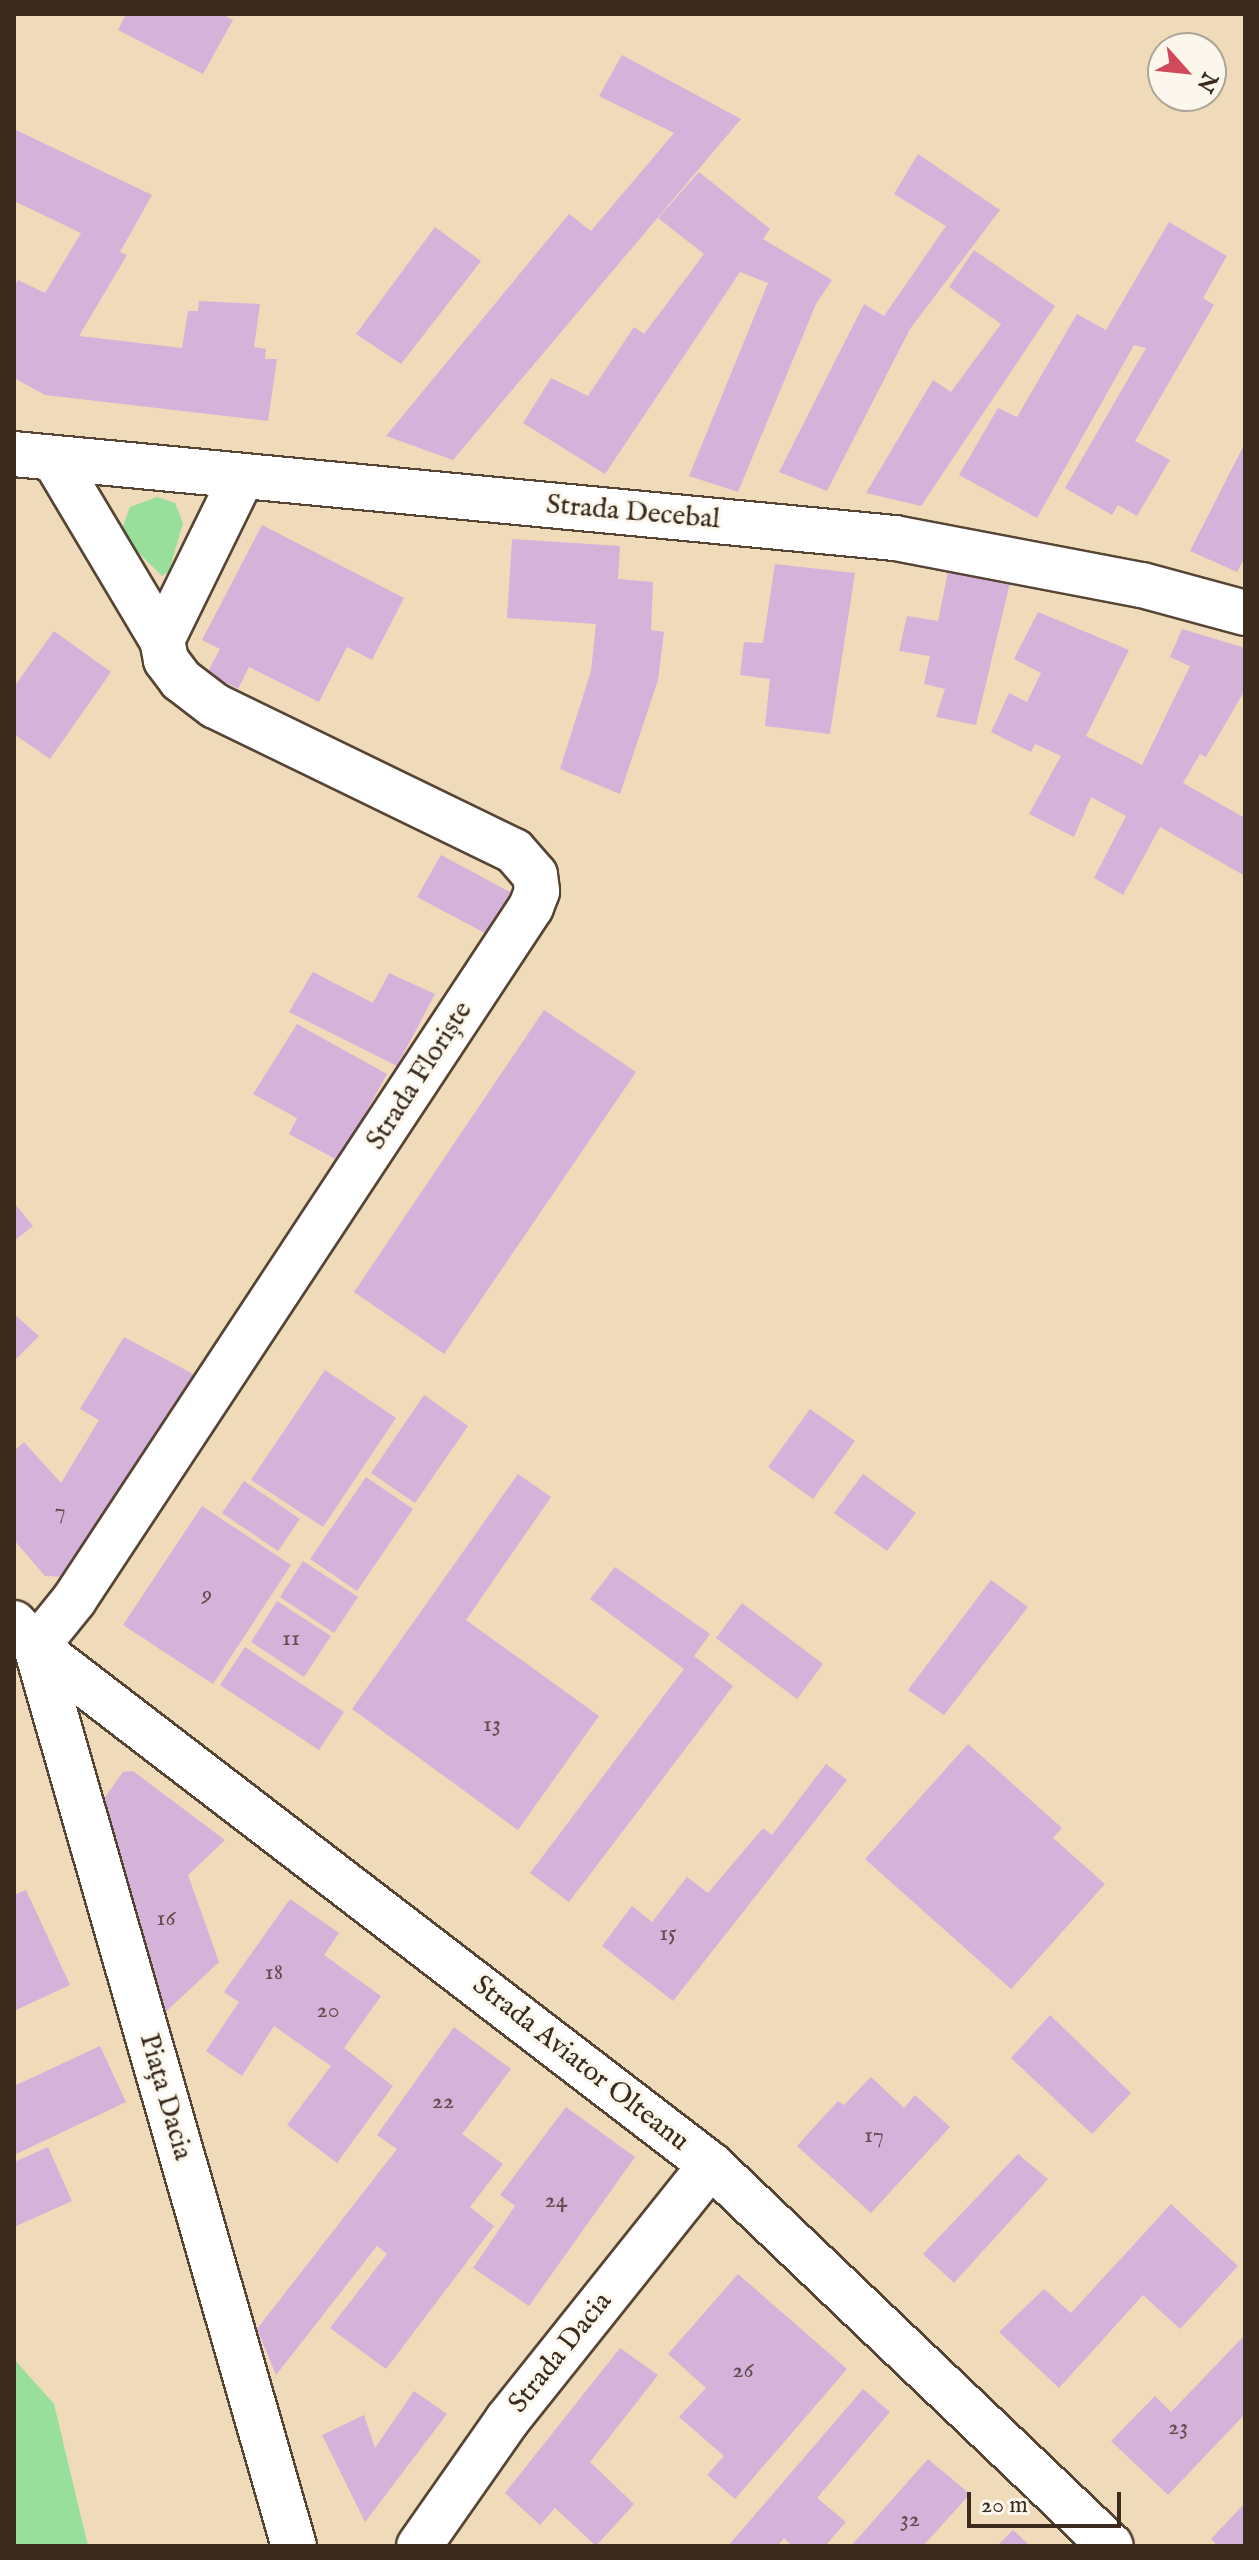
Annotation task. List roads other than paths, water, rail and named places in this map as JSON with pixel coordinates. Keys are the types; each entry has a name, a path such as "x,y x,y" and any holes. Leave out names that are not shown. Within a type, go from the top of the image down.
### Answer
{"street":[{"name":"Strada Decebal","path":"34,456 895,538 1142,585 1245,613"},
{"name":"Strada Floriște","path":"25,1635 83,1587 531,907 537,891 535,875 514,851 215,706 181,680 166,660 162,640 34,456"},
{"path":"162,640 242,477"},
{"name":"Strada Aviator Olteanu","path":"25,1635 711,2165 1111,2546"},
{"name":"Piața Dacia","path":"25,1635 294,2546"},
{"name":"Strada Dacia","path":"419,2546 508,2419 711,2165"}]}
